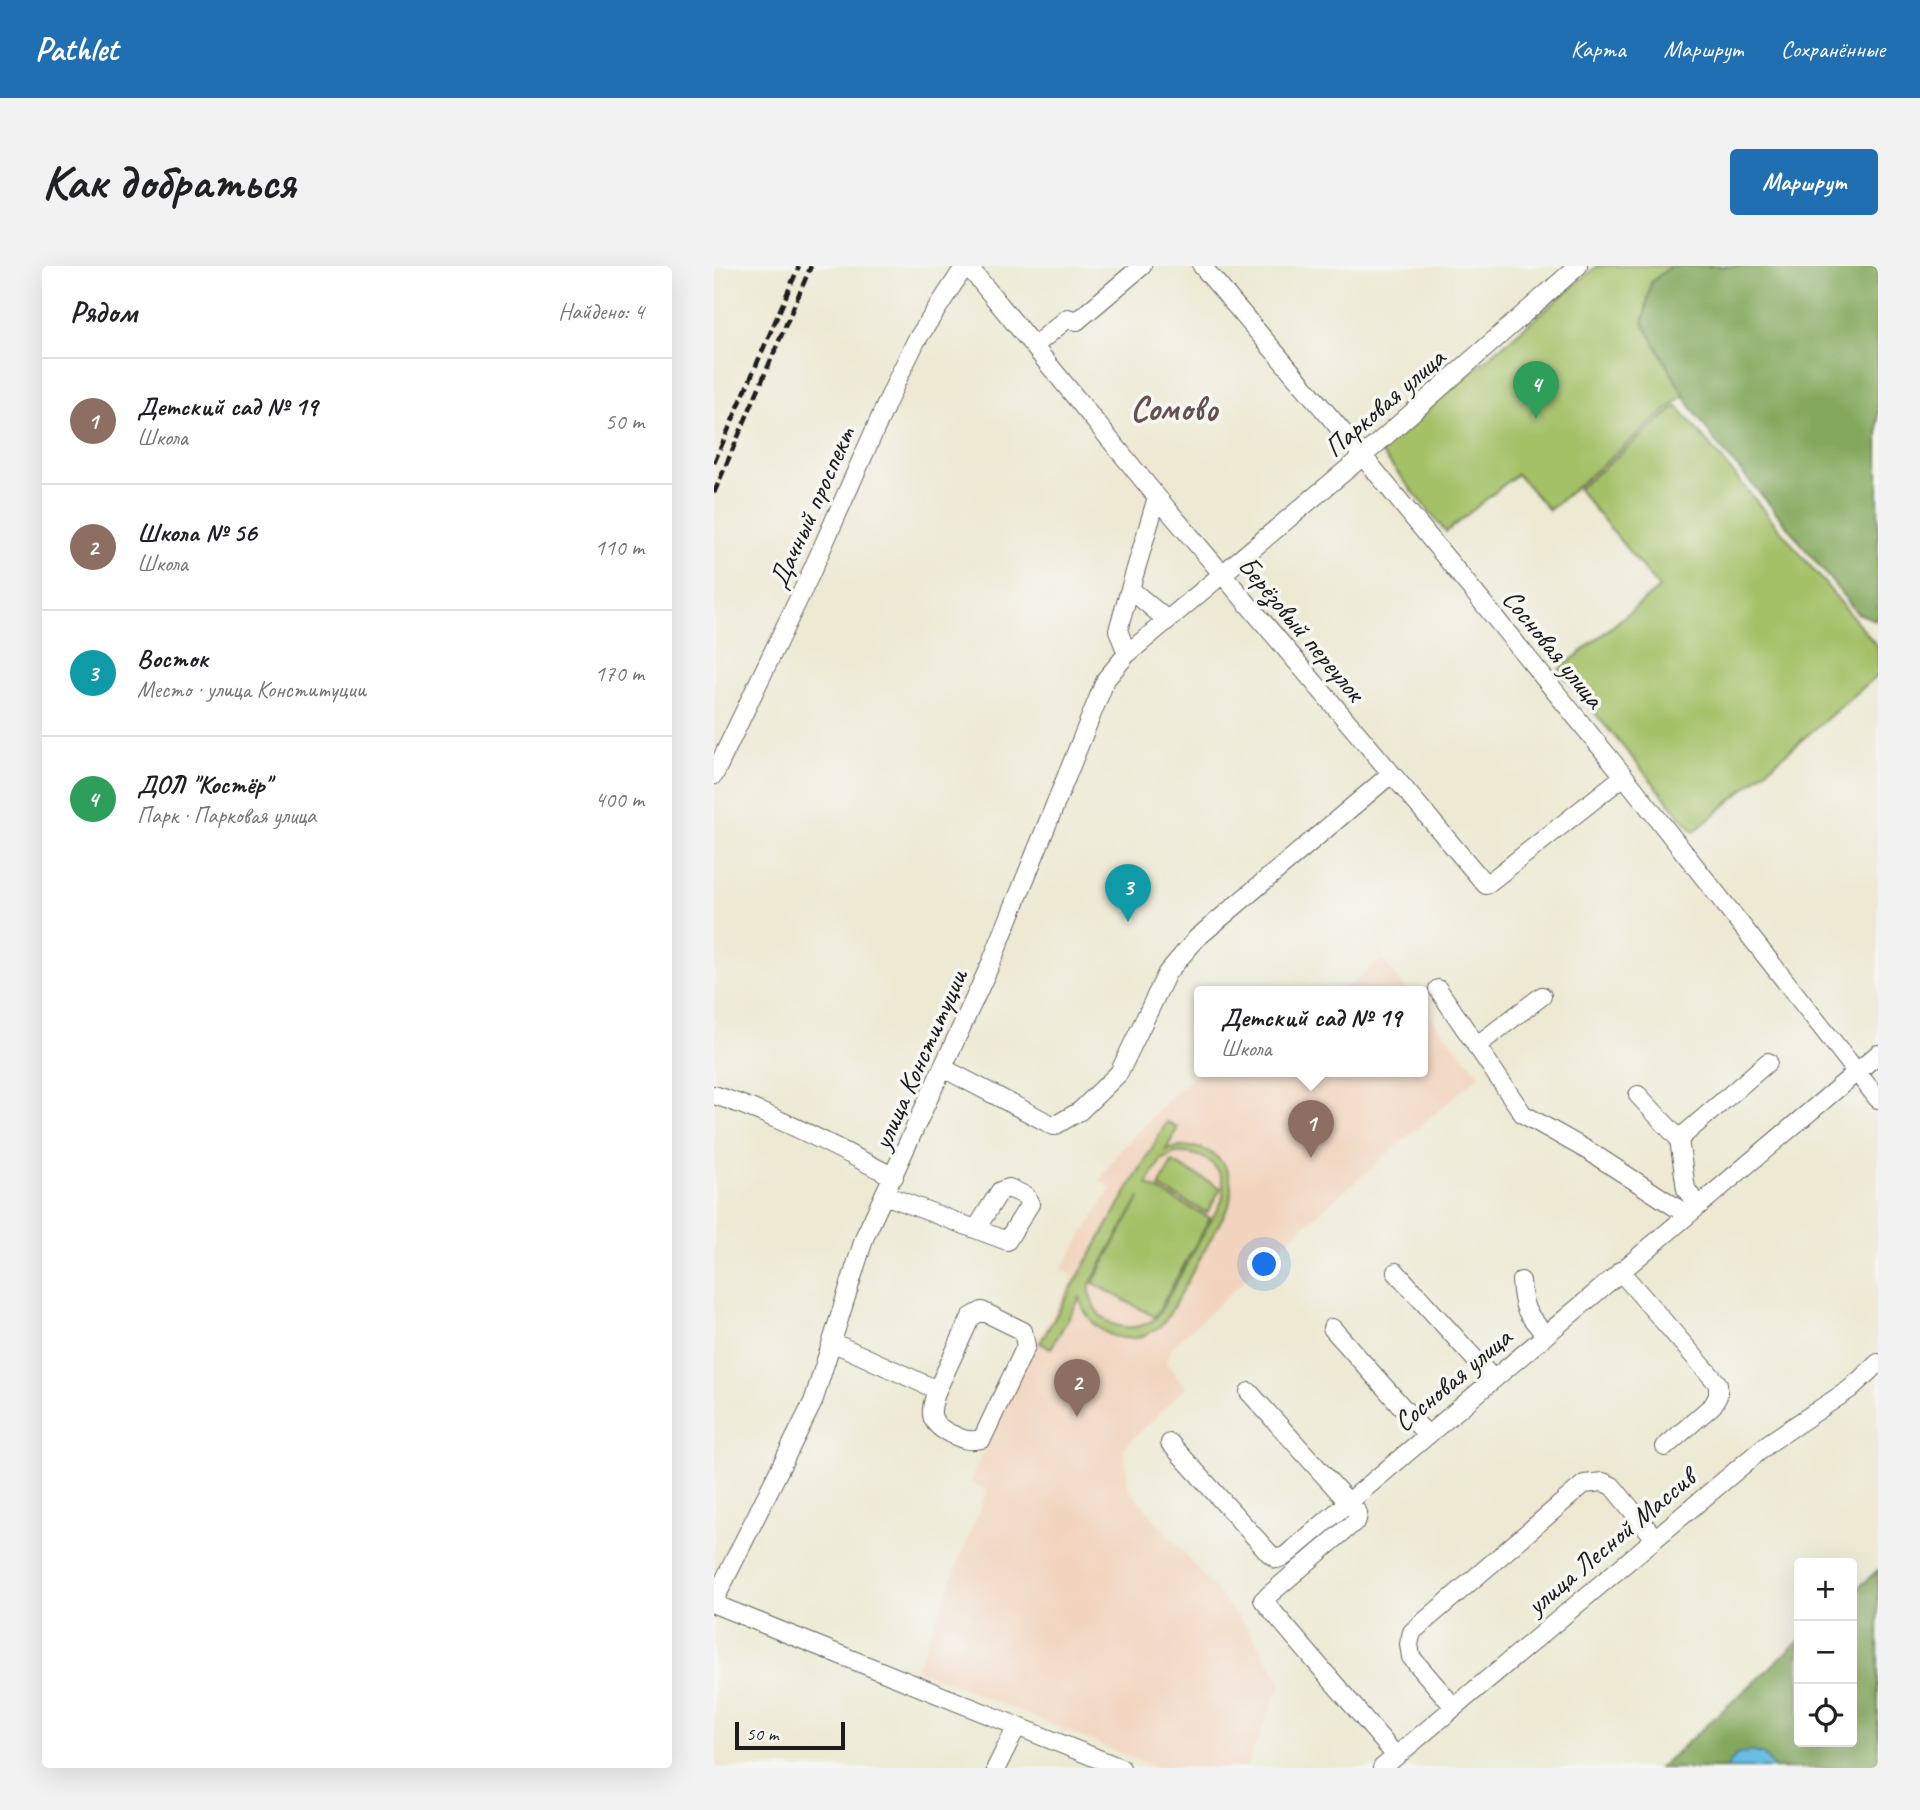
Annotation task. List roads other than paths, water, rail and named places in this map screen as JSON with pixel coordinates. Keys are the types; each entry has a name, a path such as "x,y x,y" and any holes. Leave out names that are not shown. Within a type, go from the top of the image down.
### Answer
{"street":[{"name":"Берёзовый переулок","path":"966,266 1222,575 1486,885 1624,776"},
{"name":"Дачный проспект","path":"714,775 810,575 898,377 916,341 966,266"},
{"path":"1034,346 1068,318 1077,321 1142,266"},
{"name":"Сосновая улица","path":"1202,266 1363,456 1624,776 1878,1099"},
{"name":"Парковая улица","path":"1222,575 1363,456 1578,266"},
{"path":"1127,654 1118,630 1157,497"},
{"name":"улица Конституции","path":"714,1603 813,1402 865,1236 991,963 1106,679 1127,654 1222,575"},
{"path":"1130,589 1167,620"},
{"path":"943,1068 1054,1126 1080,1111 1119,1073 1167,973 1197,938 1391,774"},
{"path":"1438,989 1522,1114 1692,1210"},
{"path":"1476,1046 1542,996"},
{"name":"Сосновая улица","path":"1170,1443 1269,1554 1277,1559 1285,1556 1878,1054"},
{"path":"1679,1139 1768,1062"},
{"path":"714,1095 758,1111 894,1177"},
{"path":"1638,1096 1679,1139 1686,1189 1692,1210"},
{"path":"885,1195 976,1228"},
{"path":"1620,1271 1718,1384 1718,1396 1713,1405 1665,1447"},
{"path":"1396,1272 1493,1379"},
{"path":"1521,1281 1523,1305 1545,1334"},
{"path":"982,1311 1023,1331 1026,1346 982,1439 967,1442 936,1426 931,1407 937,1390 971,1317 982,1311"},
{"path":"1332,1328 1427,1436"},
{"path":"832,1342 937,1390"},
{"name":"улица Лесной Массив","path":"1382,1768 1654,1537 1769,1444 1850,1389 1878,1363"},
{"path":"1249,1392 1358,1513 1357,1520 1263,1600 1396,1756"},
{"path":"1454,1707 1410,1657 1412,1632 1584,1484 1603,1482 1612,1486 1654,1537"},
{"path":"714,1603 1121,1768"},
{"path":"996,1768 1017,1726"}],"water":[{"path":"1751,1751 1764,1755 1774,1768 1726,1768 1736,1755"}],"railway":[{"path":"714,463 799,266"},
{"path":"714,493 811,266"}],"place":[{"name":"ДОЛ \"Костёр\"","path":"1536,419"},
{"name":"Восток","path":"1128,922"},
{"name":"Детский сад № 19","path":"1311,1158"},
{"name":"Школа № 56","path":"1077,1417"}],"district":[{"name":"Сомово","path":"1174,408"}]}
